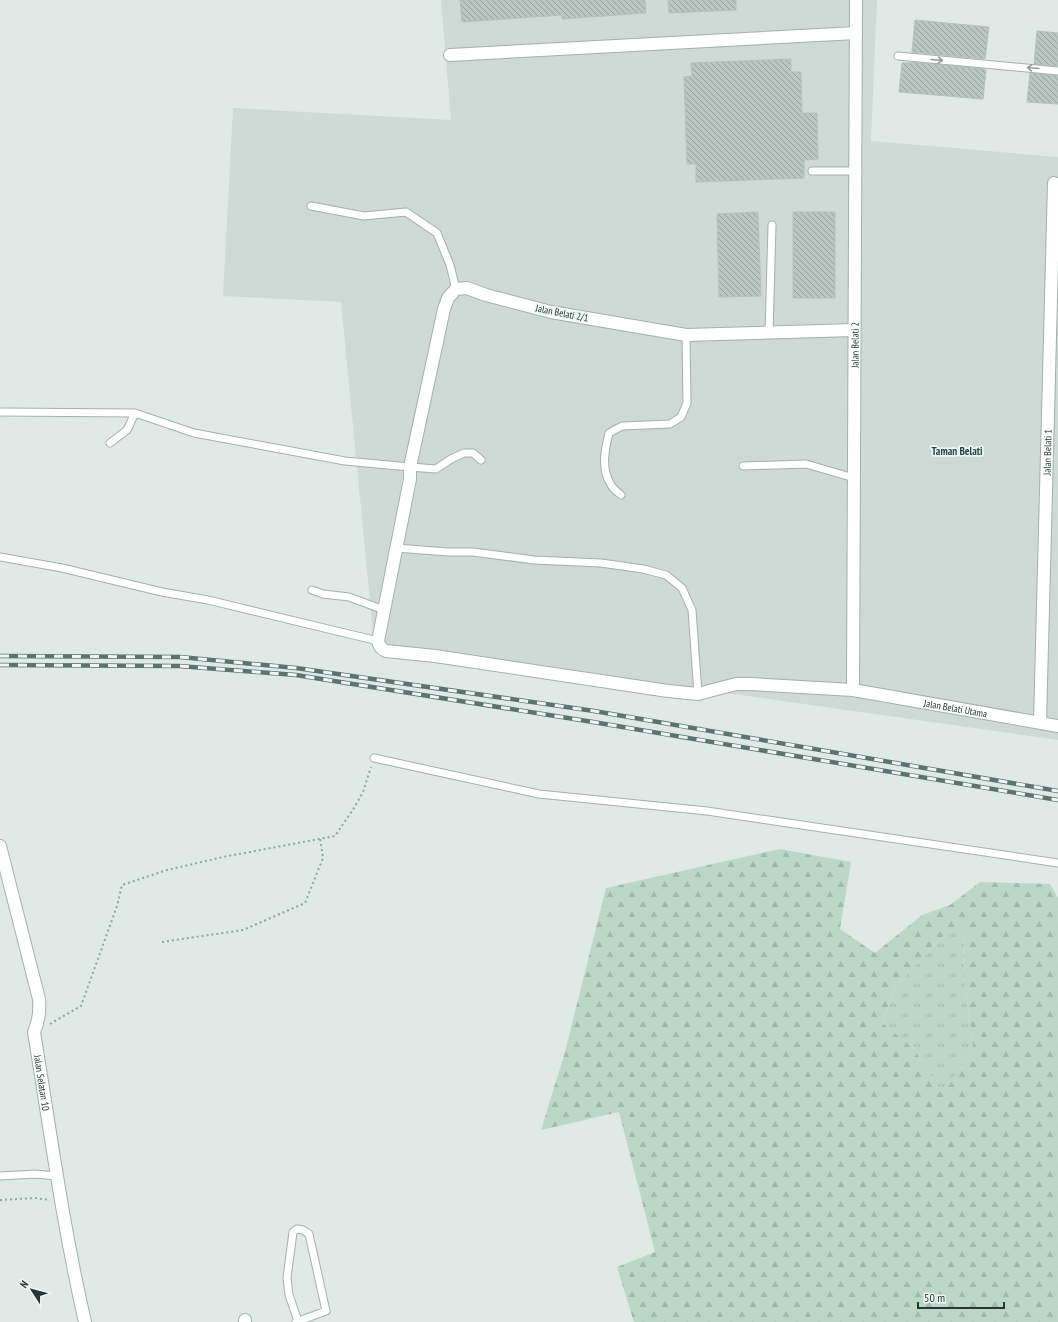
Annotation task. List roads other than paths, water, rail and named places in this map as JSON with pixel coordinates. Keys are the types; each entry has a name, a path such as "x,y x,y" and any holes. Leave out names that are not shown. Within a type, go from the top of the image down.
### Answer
{"street":[{"name":"Jalan Belati 2","path":"853,690 856,0"},
{"path":"450,55 856,33"},
{"name":"Jalan Belati 1","path":"1040,722 1054,183"},
{"name":"Jalan Belati 2/1","path":"456,289 467,288 486,296 551,312 686,335 854,330"},
{"path":"456,289 448,298 444,309 410,467 410,479 378,644 386,651 435,656 668,691 698,694"},
{"name":"Jalan Belati Utama","path":"698,694 736,684 853,690 1058,726"},
{"name":"Jalan Selatan 10","path":"0,846 39,999 39,1021 34,1032 61,1201 76,1286 85,1322"}],"lane":[{"path":"898,56 1058,71"},
{"path":"812,171 855,171"},
{"path":"311,206 364,216 406,212 437,232 450,265 456,289"},
{"path":"769,333 772,225"},
{"path":"621,495 610,484 605,470 606,447 609,433 622,426 670,424 681,417 687,403 686,335"},
{"path":"0,412 135,413 194,433 345,461 436,469 464,453 473,453 481,460"},
{"path":"110,443 127,430 135,413"},
{"path":"743,466 806,464 854,478"},
{"path":"396,548 448,552 473,552 534,560 601,563 643,569 666,575 682,588 692,610 698,694"},
{"path":"0,557 62,568 162,592 208,600 378,641"},
{"path":"312,590 322,594 349,597 384,610"},
{"path":"374,758 539,794 708,811 1058,863"},
{"path":"0,1176 35,1174 57,1176"},
{"path":"297,1229 302,1229 309,1234 326,1311 297,1322 289,1295 287,1278 293,1232 297,1229"}],"railway":[{"path":"0,656 180,657 296,668 594,711 1058,791"},
{"path":"0,665 179,666 296,675 593,722 1058,800"}],"district":[{"name":"Taman Belati","path":"957,451"}]}
